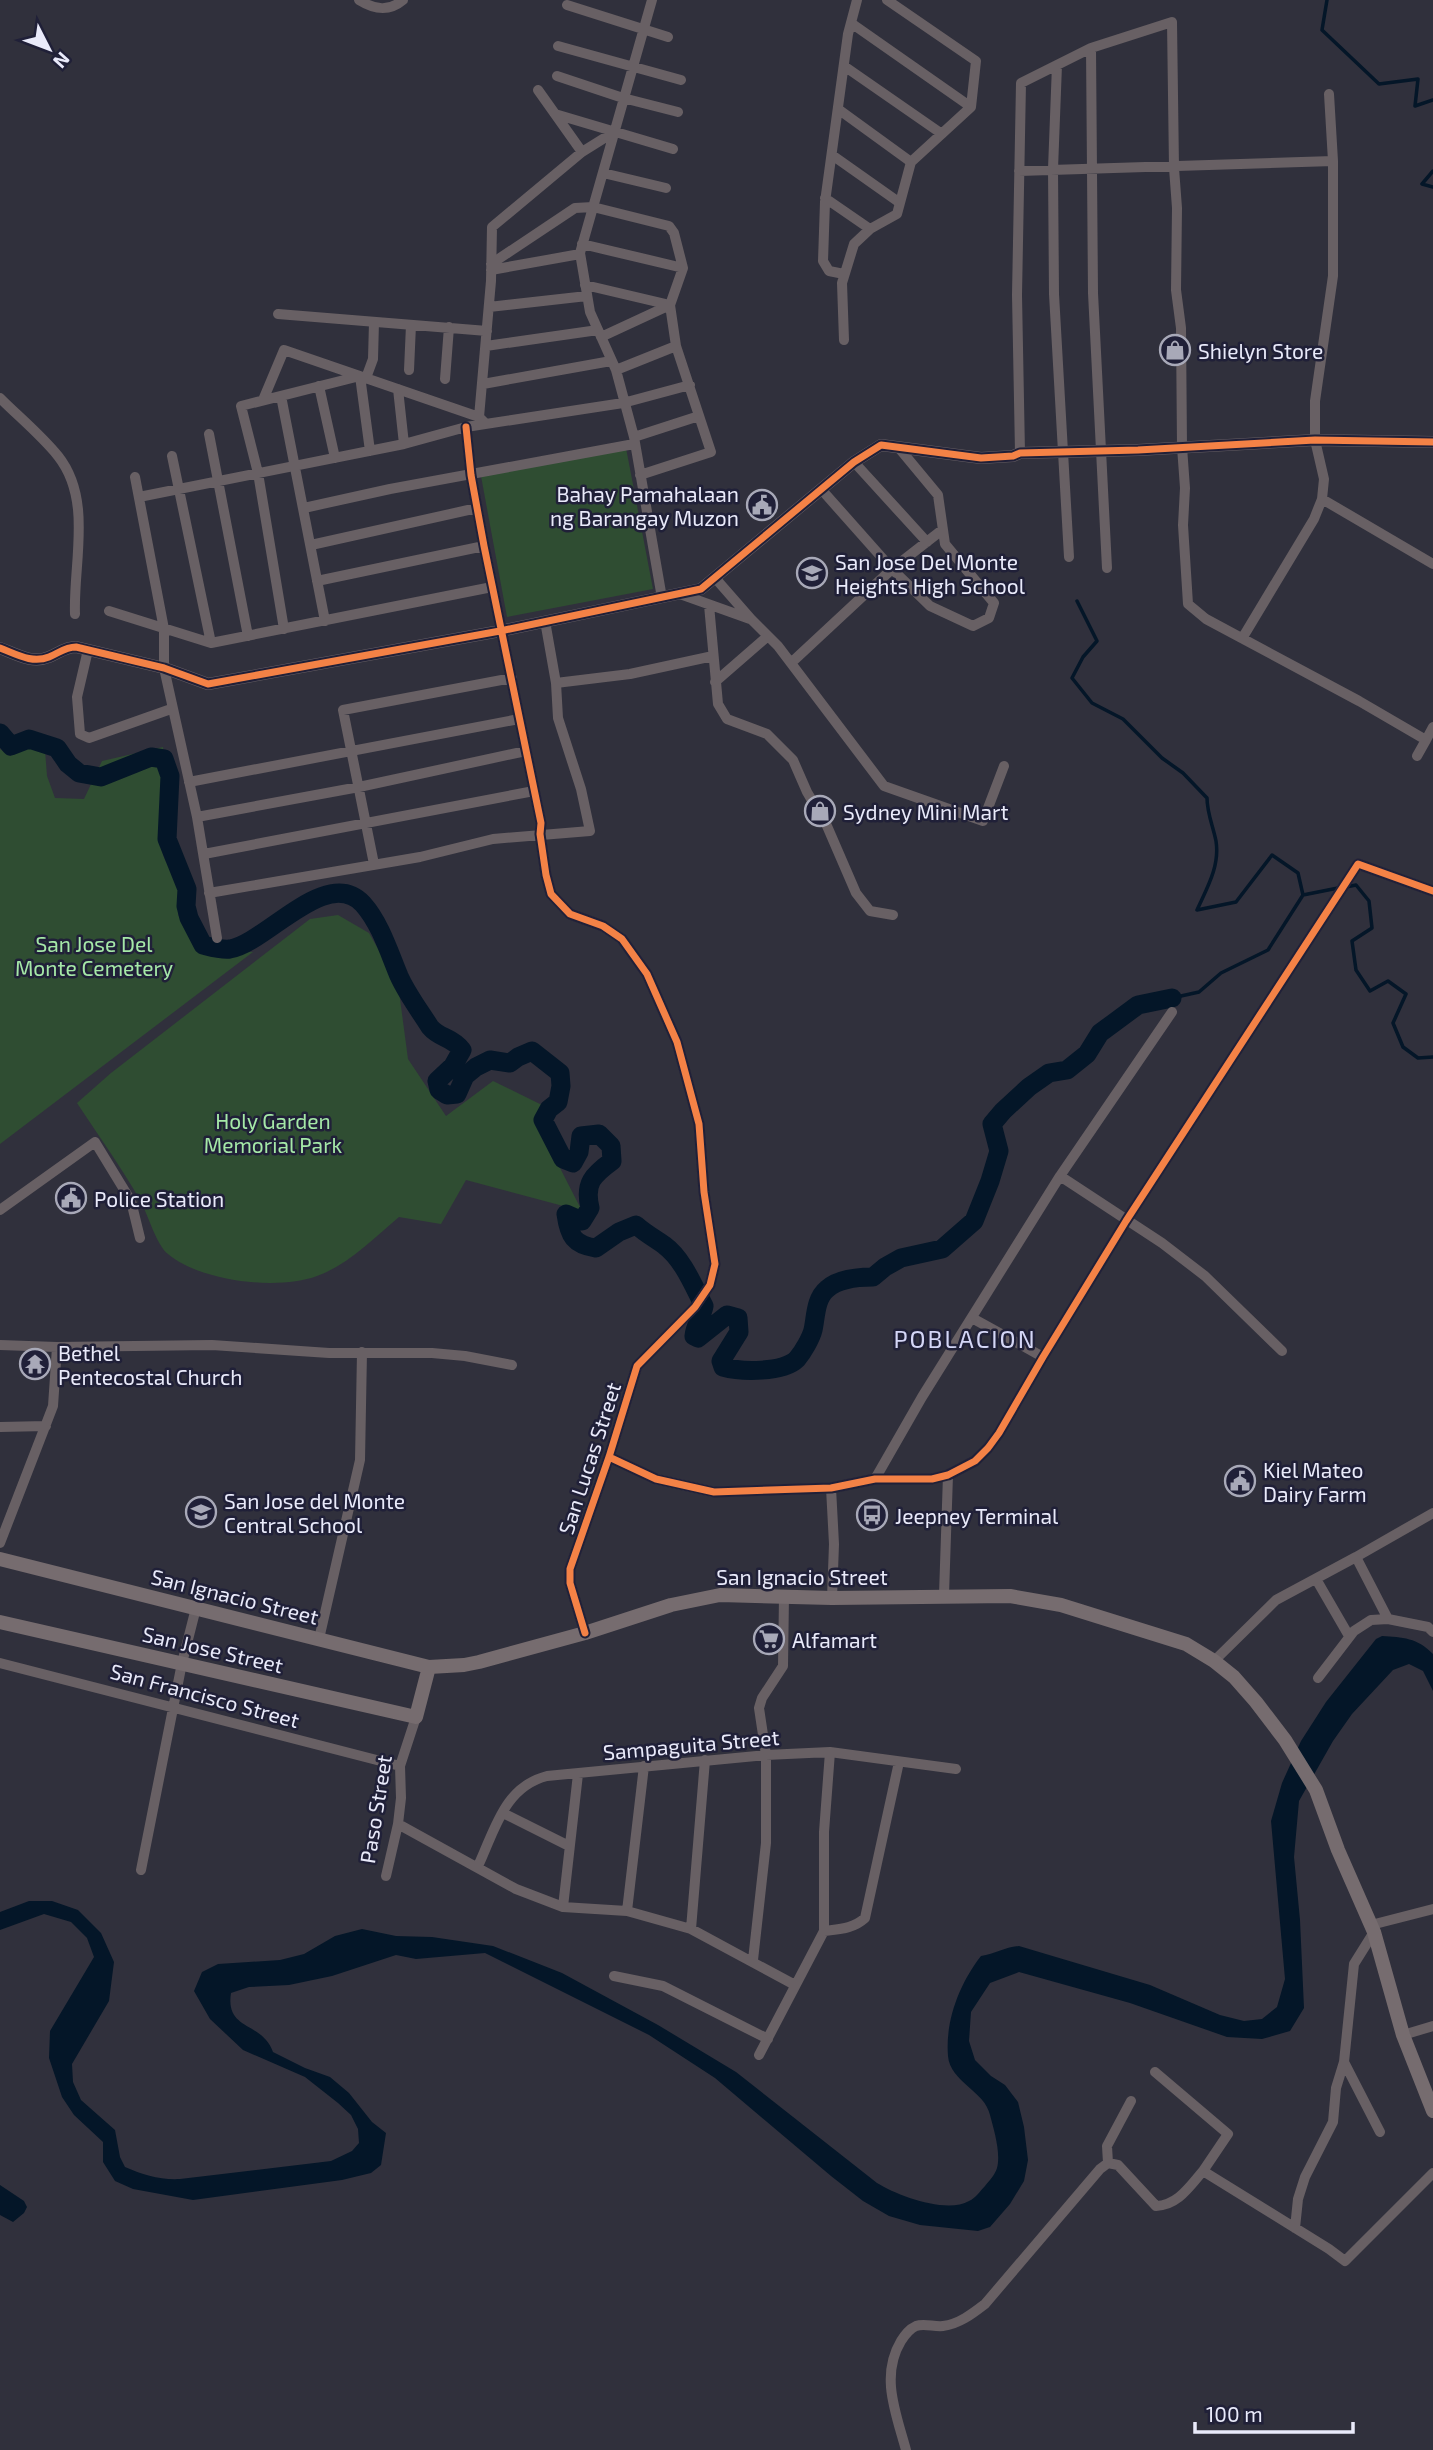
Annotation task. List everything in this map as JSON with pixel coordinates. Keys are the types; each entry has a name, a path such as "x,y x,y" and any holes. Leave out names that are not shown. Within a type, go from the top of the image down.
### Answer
{"main road":[{"name":"San Ignacio Street","path":"0,1559 429,1667 464,1665 720,1595 832,1598 1010,1596 1061,1605 1186,1644 1234,1677 1285,1740 1316,1790 1338,1850 1373,1928 1403,2035 1433,2111"},
{"name":"San Jose Street","path":"0,1622 416,1717"},
{"name":"Paso Street","path":"416,1717 429,1667"}],"street":[{"path":"359,0 378,9 396,6 404,0"},
{"path":"652,0 581,249 590,312 614,365 634,440 662,598"},
{"path":"844,274 829,271 823,261 825,198 844,66 857,0"},
{"path":"844,340 842,283 854,244 870,229 897,214 911,162 971,107 976,61 887,0"},
{"path":"567,5 668,37"},
{"path":"1020,453 1017,295 1021,83 1091,48 1172,22 1174,168 1178,208 1177,290 1182,368 1188,604 1206,619 1426,740"},
{"path":"851,23 971,107"},
{"path":"558,46 681,80"},
{"path":"1091,48 1093,293 1107,568"},
{"path":"1057,65 1053,169 1054,294 1069,557"},
{"path":"844,66 942,134"},
{"path":"557,76 623,98 678,112"},
{"path":"538,90 582,152"},
{"path":"1243,637 1314,519 1322,499 1324,479 1315,440 1315,401 1333,276 1333,161 1329,94"},
{"path":"838,109 911,162"},
{"path":"555,114 673,149"},
{"path":"482,421 492,227 582,152 614,132"},
{"path":"832,155 900,203"},
{"path":"1019,171 1333,161"},
{"path":"603,173 666,188"},
{"path":"825,198 870,229"},
{"path":"491,267 575,208 593,207 669,226 674,233 683,268 670,305 676,346 711,452 640,475"},
{"path":"491,267 581,249 683,268"},
{"path":"489,307 586,291 670,305"},
{"path":"486,346 599,333 670,305"},
{"path":"278,314 487,331"},
{"path":"370,451 363,377 373,359 374,322"},
{"path":"409,370 411,325"},
{"path":"445,379 449,327"},
{"path":"483,384 614,365 676,346"},
{"path":"263,400 284,350 482,421"},
{"path":"284,629 258,473 241,406 363,377"},
{"path":"139,497 404,444 482,421 623,404 690,385"},
{"path":"319,386 335,458"},
{"path":"398,389 404,444"},
{"path":"281,396 325,621"},
{"path":"0,398 58,456 72,479 80,520 75,614"},
{"path":"304,508 634,440 699,416"},
{"name":"San Lucas Street","path":"466,427 477,508 541,823 540,834 551,894 570,914 603,926 622,940 647,974 677,1042 699,1124 704,1192 715,1264 710,1285 696,1306 637,1366 570,1569 570,1583 585,1633"},
{"path":"209,434 248,636"},
{"path":"0,648 33,660 46,659 67,647 76,647 164,668 208,684 500,631 680,594 701,589 716,579 854,462 881,445 981,458 1020,453 1315,440 1433,442"},
{"path":"821,489 892,569 930,606 973,626 989,618 994,603 945,544 937,495 900,448"},
{"path":"172,456 211,643"},
{"path":"854,462 927,542"},
{"path":"135,477 164,629 164,668 171,709 197,817 216,938"},
{"path":"1322,499 1433,564"},
{"path":"311,545 477,508"},
{"path":"791,663 892,569 942,530"},
{"path":"317,581 484,546"},
{"path":"716,579 791,663 884,786 983,821 1004,766"},
{"path":"109,611 211,643 492,587"},
{"path":"680,594 751,620"},
{"path":"709,606 718,704 727,719 767,734 793,761 827,826 856,893 870,911 893,915"},
{"path":"209,893 420,858 493,839 590,831 581,789 558,718 556,683 545,621"},
{"path":"715,682 768,636"},
{"path":"88,650 77,696 80,734 89,738 171,709"},
{"path":"556,683 630,674 713,656"},
{"path":"374,864 343,710 512,678"},
{"path":"190,782 519,719"},
{"path":"1417,756 1433,727"},
{"path":"197,817 359,787 526,751"},
{"path":"204,854 534,791"},
{"path":"609,1457 656,1479 714,1492 831,1488 875,1479 932,1479 948,1475 975,1461 988,1448 1126,1221 1358,864 1433,891"},
{"path":"875,1479 1060,1176 1172,1012"},
{"path":"0,1210 95,1142 131,1201 140,1238"},
{"path":"1060,1176 1163,1243 1205,1276 1282,1351"},
{"path":"972,1318 1043,1357"},
{"path":"0,1345 212,1345 330,1353 454,1354 512,1365"},
{"path":"0,1543 53,1406 57,1347"},
{"path":"320,1639 360,1460 362,1352"},
{"path":"0,1427 46,1426"},
{"path":"944,1595 948,1475"},
{"path":"831,1488 834,1544 832,1598"},
{"path":"1214,1661 1276,1600 1433,1513"},
{"path":"1356,1557 1388,1619"},
{"path":"1316,1579 1349,1636"},
{"path":"753,1961 766,1843 766,1755 759,1708 762,1698 783,1666 785,1596"},
{"path":"141,1870 182,1664 196,1608"},
{"path":"1318,1678 1349,1636 1371,1620 1388,1619 1431,1627"},
{"name":"San Francisco Street","path":"0,1663 400,1766"},
{"name":"Paso Street","path":"386,1876 398,1824 401,1798 400,1766 416,1717"},
{"path":"760,2055 824,1931 824,1832 830,1752"},
{"name":"Sampaguita Street","path":"478,1866 503,1813 517,1791 532,1780 705,1760 830,1752 956,1769"},
{"path":"691,1929 705,1760"},
{"path":"824,1931 845,1928 860,1923 865,1918 899,1762"},
{"path":"627,1911 644,1766"},
{"path":"563,1907 578,1774"},
{"path":"503,1813 569,1846"},
{"path":"398,1824 516,1889 563,1907 627,1911 691,1929 795,1984"},
{"path":"1295,2228 1298,2199 1333,2122 1336,2088 1344,2062 1354,1964 1373,1928 1433,1909"},
{"path":"614,1976 663,1986 768,2039"},
{"path":"1403,2035 1433,2026"},
{"path":"1344,2062 1380,2132"},
{"path":"906,2450 893,2407 890,2375 894,2354 911,2328 956,2323 977,2310 1100,2168 1108,2163 1118,2165 1156,2206 1168,2205 1177,2200 1203,2171 1228,2134 1155,2072"},
{"path":"1108,2163 1107,2146 1131,2101"},
{"path":"1203,2171 1345,2261 1433,2173"}],"green space":[{"path":"626,448 653,589 507,617 481,476"},
{"name":"San Jose Del Monte Cemetery","path":"23,745 45,750 47,776 55,798 84,799 102,761 163,747 166,776 160,821 161,846 171,870 182,881 178,915 199,950 253,952 0,1144 0,749 10,756"},
{"name":"Holy Garden Memorial Park","path":"338,915 369,933 398,984 408,1059 446,1116 493,1081 544,1106 538,1125 582,1211 466,1180 441,1224 399,1217 339,1265 317,1276 281,1283 219,1277 182,1263 164,1250 134,1189 77,1103 111,1073 310,919"}],"water":[{"path":"1382,1636 1416,1642 1433,1654 1433,1691 1423,1671 1409,1664 1393,1670 1352,1714 1333,1741 1299,1801 1294,1857 1304,2008 1290,2031 1262,2039 1227,2037 1130,2003 1019,1972 990,1983 971,2012 969,2041 975,2060 1005,2085 1018,2102 1028,2160 1024,2181 1010,2204 990,2227 978,2231 920,2225 889,2216 863,2201 831,2176 715,2078 649,2035 485,1953 416,1959 396,1955 332,1976 289,1985 249,1987 231,1993 233,2014 261,2035 273,2052 330,2077 349,2093 372,2122 386,2133 381,2165 371,2173 342,2180 193,2200 133,2189 115,2181 103,2162 103,2142 74,2115 62,2097 49,2058 50,2031 94,1957 87,1938 71,1922 44,1914 0,1930 0,1912 29,1901 52,1901 78,1910 101,1933 114,1962 109,2001 72,2064 73,2082 81,2100 115,2130 120,2157 125,2167 145,2175 180,2179 331,2161 352,2151 359,2143 358,2129 351,2115 305,2077 243,2050 210,2019 194,1991 202,1972 218,1964 280,1960 304,1954 335,1936 362,1929 396,1936 432,1937 493,1946 562,1973 658,2025 736,2072 877,2183 923,2202 948,2206 960,2204 978,2194 993,2175 998,2162 987,2107 955,2073 948,2056 949,2029 956,2003 981,1956 1019,1946 1150,1985 1220,2015 1244,2021 1262,2019 1277,2007 1285,1979 1271,1821 1282,1783 1301,1741 1326,1702 1376,1639"},
{"path":"0,2185 24,2201 27,2207 13,2222 0,2215"}],"waterway":[{"path":"1327,0 1322,30 1379,84 1418,79 1415,106 1433,100"},
{"path":"1433,171 1422,184 1433,187"},
{"path":"1077,601 1097,641 1083,657 1072,678 1092,703 1123,719 1207,798 1217,850 1212,877 1197,910 1236,902 1272,855 1298,873 1303,895 1338,888"},
{"path":"0,733 11,746 29,739 57,748 68,764 79,773 101,777 151,757 164,759 170,776 167,839 187,889 186,906 189,918 203,945 230,949 245,944 296,910 332,894 348,894 363,904 379,929 406,989 430,1027 462,1050 453,1066 437,1081 439,1090 447,1095 457,1094 465,1076 476,1067 490,1060 510,1063 532,1051 560,1073 558,1102 549,1109 543,1120 563,1159 573,1163 579,1152 581,1136 599,1134 611,1146 612,1161 592,1180 588,1192 590,1208 582,1221 566,1214 571,1234 582,1245 596,1248 619,1232 636,1225 671,1251 687,1273 704,1306 694,1336 698,1338 727,1315 738,1318 739,1332 721,1361 723,1367 762,1370 791,1364 809,1341 818,1303 827,1289 843,1281 873,1277 901,1258 942,1249 974,1221 999,1151 992,1124 1003,1111 1049,1073 1067,1070 1087,1054 1100,1033 1138,1005 1172,998"},
{"path":"1346,887 1356,885 1369,901 1372,928 1352,941 1356,970 1370,991 1388,981 1406,994 1393,1023 1403,1047 1418,1058 1433,1057"},
{"path":"1172,998 1199,992 1221,973 1268,950 1303,895"}],"cycle path":[{"path":"466,427 471,475 541,823 540,834 551,894 570,914 603,926 622,939 647,974 677,1042 699,1124 704,1192 715,1264 710,1285 695,1307 637,1366 570,1569 570,1583 585,1633"},
{"path":"0,648 24,657 43,659 76,647 164,668 208,684 500,631 701,589 854,462 881,445 981,458 1020,453 1138,450 1315,440 1433,442"},
{"path":"609,1457 656,1479 714,1492 831,1488 875,1479 932,1479 948,1475 975,1461 999,1433 1126,1221 1358,864 1433,891"}],"place":[{"name":"Shielyn Store","path":"1175,350"},
{"name":"Bahay Pamahalaan ng Barangay Muzon","path":"762,505"},
{"name":"San Jose Del Monte Heights High School","path":"812,573"},
{"name":"Sydney Mini Mart","path":"820,811"},
{"name":"Police Station","path":"71,1198"},
{"name":"Bethel Pentecostal Church","path":"35,1364"},
{"name":"Kiel Mateo Dairy Farm","path":"1240,1481"},
{"name":"San Jose del Monte Central School","path":"201,1512"},
{"name":"Jeepney Terminal","path":"872,1515"},
{"name":"Alfamart","path":"769,1639"}],"district":[{"name":"POBLACION","path":"965,1338"}]}
